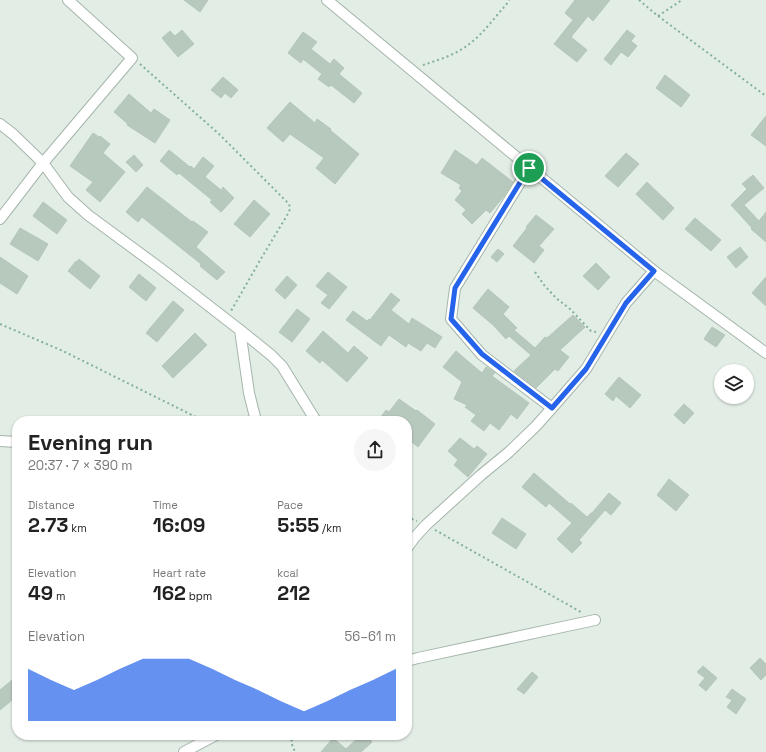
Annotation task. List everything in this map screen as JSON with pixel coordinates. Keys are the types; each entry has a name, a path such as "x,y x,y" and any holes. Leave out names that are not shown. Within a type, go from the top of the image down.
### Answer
{"street":[{"path":"0,218 42,163 132,58 68,0"},
{"path":"327,0 654,271 764,348"},
{"path":"0,124 13,134 42,163 68,197 88,215 160,268 271,355 282,366 313,416"},
{"path":"529,168 455,288 451,319 482,354 552,408"},
{"path":"412,540 426,525 481,475 510,452 536,426 586,369 626,303 654,271"},
{"path":"240,330 249,393 255,416"},
{"path":"0,441 12,442"},
{"path":"412,660 595,620"},
{"path":"184,752 207,740"}],"path":[{"path":"411,70 450,55 468,46 482,33 509,0"},
{"path":"639,0 658,16 766,96"},
{"path":"658,16 682,0"},
{"path":"132,58 219,134 289,204 289,212 226,319"},
{"path":"535,272 556,298 570,309 591,331 600,333 612,326"},
{"path":"0,324 63,351 194,416"},
{"path":"412,519 426,525 595,620"},
{"path":"292,740 291,742 295,752"}],"building":[{"path":"184,0 208,0 200,12"},
{"path":"575,0 610,0 593,21 588,16 571,37 587,50 577,62 554,44 573,20 565,13"},
{"path":"182,30 194,44 178,57 162,38 170,31 175,36"},
{"path":"627,30 635,36 631,41 637,46 628,57 621,52 611,65 604,59"},
{"path":"303,32 317,42 311,49 330,64 334,59 344,68 339,74 362,93 354,103 331,85 329,87 318,79 322,74 303,59 301,63 288,53"},
{"path":"665,75 690,95 681,107 656,88"},
{"path":"223,77 238,90 231,98 225,93 221,98 211,90"},
{"path":"129,94 151,113 154,109 170,120 155,143 127,125 128,124 114,112"},
{"path":"290,102 315,123 317,119 331,129 330,130 359,154 335,184 316,168 324,158 290,134 283,142 267,128"},
{"path":"766,116 766,146 751,135"},
{"path":"93,133 99,137 100,136 110,144 103,153 125,172 100,202 86,190 93,182 70,166"},
{"path":"169,150 194,169 203,157 214,166 205,177 221,190 223,187 234,198 221,212 210,202 212,200 179,173 177,175 160,161"},
{"path":"455,150 477,165 482,158 513,182 490,213 486,210 472,224 462,214 466,210 455,200 462,191 459,188 461,185 441,173"},
{"path":"626,153 639,164 618,187 605,176"},
{"path":"134,155 143,165 136,172 126,162"},
{"path":"753,175 764,188 744,205 759,221 766,212 766,242 751,229 752,228 731,205 747,189 742,184"},
{"path":"647,182 674,208 663,220 636,194"},
{"path":"147,187 192,222 193,221 208,232 196,247 225,272 217,280 200,266 201,264 142,217 138,222 126,212"},
{"path":"254,200 270,214 250,237 234,224"},
{"path":"43,202 67,220 57,234 33,216"},
{"path":"536,215 554,229 539,246 544,250 534,263 513,246"},
{"path":"695,218 721,240 711,251 685,229"},
{"path":"20,228 48,244 38,261 10,244"},
{"path":"740,247 748,257 736,268 727,257"},
{"path":"498,249 504,254 497,262 491,257"},
{"path":"0,257 28,276 17,294 0,283"},
{"path":"79,259 100,276 90,289 68,271"},
{"path":"596,263 610,277 598,290 583,276"},
{"path":"328,272 347,287 329,309 321,303 328,295 316,286"},
{"path":"139,274 156,288 146,301 129,287"},
{"path":"287,276 297,285 285,299 275,290"},
{"path":"766,277 766,306 752,293"},
{"path":"488,289 509,307 503,314 517,328 514,330 535,348 545,337 547,338 573,315 585,327 560,350 569,357 558,371 555,369 536,388 514,371 531,355 509,336 506,339 493,325 473,308"},
{"path":"391,293 400,300 391,310 409,324 412,318 442,337 435,348 427,343 421,351 408,343 406,347 389,335 381,346 346,320 353,311 367,321 369,319 370,320"},
{"path":"173,301 184,310 157,342 146,333"},
{"path":"297,309 310,319 292,342 279,332"},
{"path":"712,327 725,335 716,347 704,339"},
{"path":"323,331 348,353 354,346 368,358 347,382 322,360 320,363 306,351"},
{"path":"195,333 207,345 173,378 162,366"},
{"path":"456,351 482,373 486,367 494,372 495,373 492,376 529,403 517,419 511,414 499,430 490,423 484,431 471,421 476,415 465,407 467,405 454,399 462,382 443,367"},
{"path":"619,377 641,395 630,408 616,396 613,401 605,394"},
{"path":"399,399 416,411 417,410 435,424 418,447 412,442 412,416 382,416 386,410 389,412"},
{"path":"684,404 694,413 684,424 674,415"},
{"path":"460,438 474,449 477,446 487,454 468,477 454,465 458,460 448,451"},
{"path":"534,473 587,517 609,493 621,503 611,515 605,510 579,540 582,543 572,553 557,539 572,523 549,503 546,507 522,487"},
{"path":"669,479 689,495 676,511 657,495"},
{"path":"502,518 526,534 516,549 492,533"},
{"path":"760,658 766,664 766,675 761,680 750,668"},
{"path":"703,666 717,678 706,691 699,685 705,678 697,672"},
{"path":"532,672 538,677 524,694 517,689"},
{"path":"12,680 12,700 0,710 0,690"},
{"path":"732,689 746,699 736,714 727,707 732,700 726,697"},
{"path":"331,740 335,740 346,749 356,740 370,740 372,742 361,752 321,752"}],"route":[{"path":"529,168 654,271 626,303 586,369 552,408 482,354 451,319 455,288 529,168"}]}
